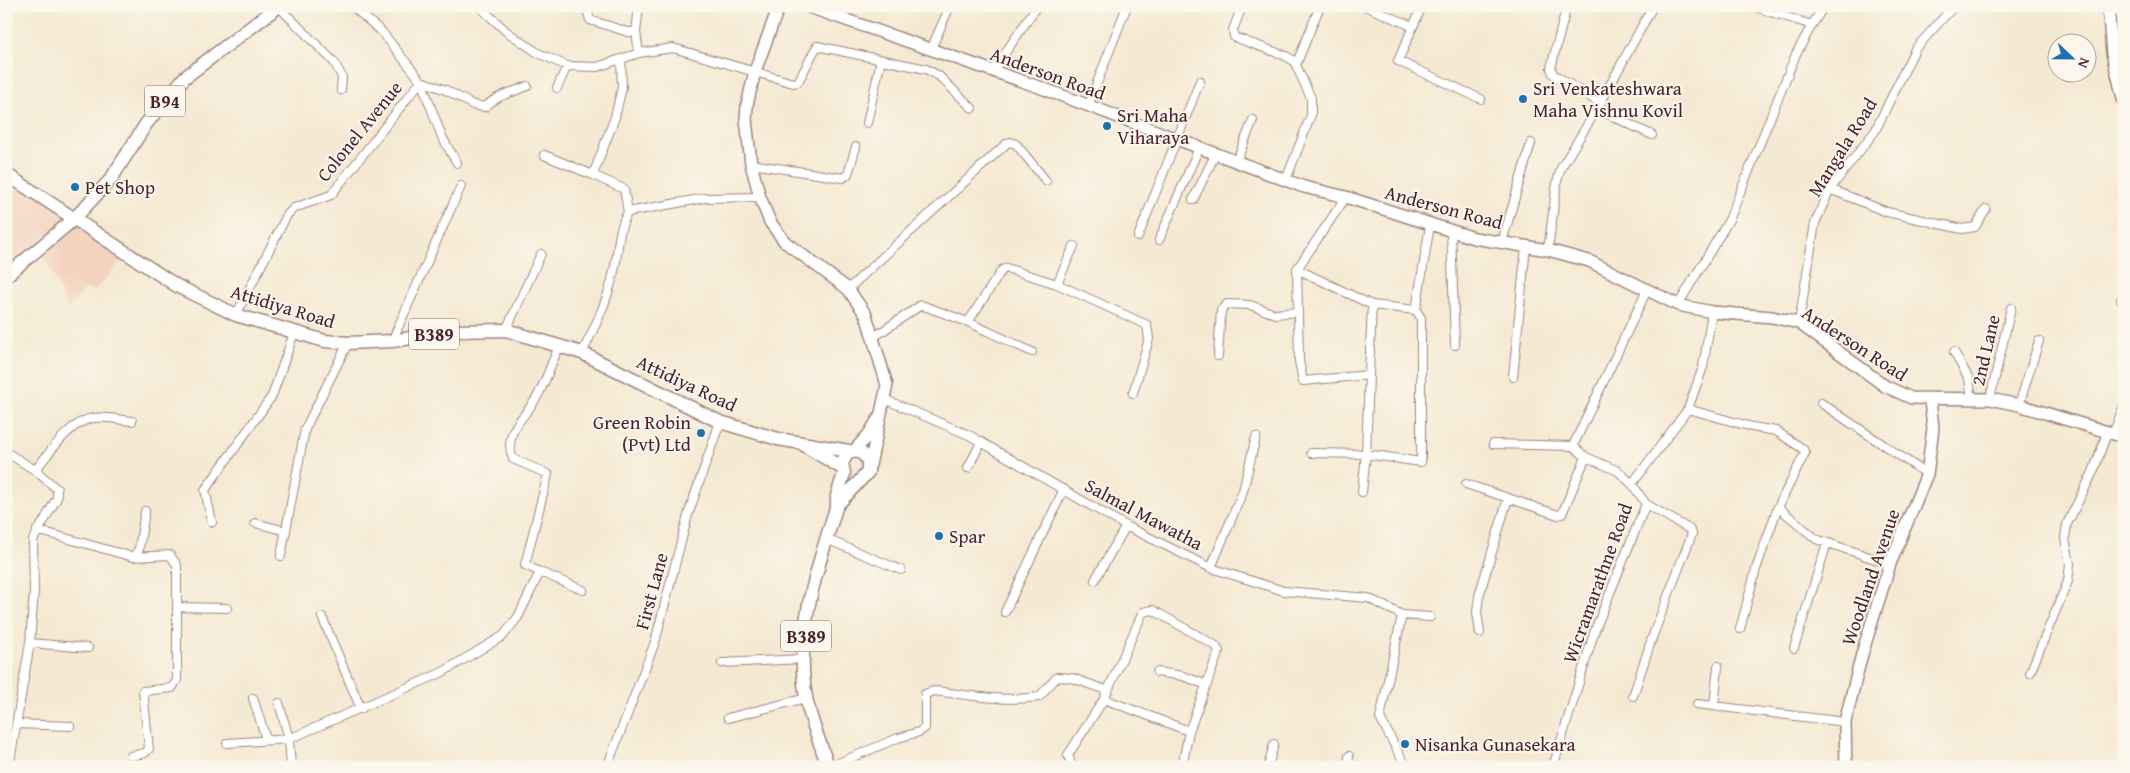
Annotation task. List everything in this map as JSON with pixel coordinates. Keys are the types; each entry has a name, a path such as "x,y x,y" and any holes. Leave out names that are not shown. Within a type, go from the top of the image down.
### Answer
{"main road":[{"name":"B94","path":"6,276 74,219 111,178 146,124 184,78 278,6"},
{"path":"779,6 756,71 747,105 746,119 751,164 760,198 770,222 785,242 848,289 866,316 887,384 868,472 864,477 858,479 848,477 843,471 844,456 869,434 880,415"},
{"name":"Anderson Road","path":"806,6 848,23 993,71 1176,138 1215,155 1328,194 1346,197 1474,238 1548,250 1589,261 1678,305 1712,312 1772,317 1799,323 1886,386 1911,398 1930,400 1990,399 2019,405 2114,435"},
{"path":"2108,11 2112,53 2124,102"},
{"name":"Attidiya Road","path":"6,174 177,286 236,315 294,333 325,341 348,344 392,341 455,331 506,330 582,353 720,422 802,444"},
{"name":"Woodland Avenue","path":"1846,767 1845,722 1862,654 1890,564 1927,474 1933,428 1930,400"},
{"name":"B389","path":"802,444 851,451"},
{"name":"B389","path":"802,444 843,471 836,496 837,505 826,538 810,602 803,659 806,698 829,767"},
{"path":"851,451 860,452 868,459 870,464"},
{"name":"B389","path":"837,505 864,477"}],"street":[{"path":"278,6 334,62 342,77 341,90"},
{"path":"352,6 382,32 421,80 442,137 457,163"},
{"path":"479,6 506,31 538,53 567,66 597,67 639,53 673,48 793,83 798,82 817,46 926,70 939,76 972,108"},
{"path":"487,14 493,6"},
{"path":"586,6 590,20 628,32 636,32"},
{"path":"639,6 636,32 639,53"},
{"path":"931,49 950,6"},
{"path":"993,71 1037,6"},
{"path":"1088,106 1127,6"},
{"path":"1242,6 1233,30 1234,37 1286,56 1296,65 1311,98 1311,115 1286,180"},
{"path":"1296,65 1320,6"},
{"path":"1365,6 1412,26"},
{"path":"1422,6 1398,57 1398,61 1481,99"},
{"path":"1565,6 1565,13 1551,68 1553,74 1599,106 1652,135"},
{"path":"1548,250 1558,176 1599,106 1653,6"},
{"path":"1752,6 1812,26"},
{"path":"1678,305 1729,220 1796,54 1824,6"},
{"name":"Mangala Road","path":"1799,323 1815,223 1830,189 1875,131 1915,49 1954,6"},
{"path":"2108,11 2120,6"},
{"path":"2112,53 2124,42"},
{"path":"594,175 617,109 622,86 621,59"},
{"path":"867,123 881,60"},
{"path":"557,88 567,66"},
{"path":"421,80 479,107 485,107 500,94 512,93 527,86"},
{"name":"Colonel Avenue","path":"236,315 287,215 294,208 330,195 421,80"},
{"path":"1138,237 1200,81"},
{"path":"1236,162 1254,120"},
{"path":"848,289 1006,144 1010,142 1016,144 1046,181"},
{"path":"1502,242 1531,143"},
{"path":"751,164 843,178 848,174 856,147"},
{"path":"1160,240 1199,148"},
{"path":"544,155 624,189 628,212 621,223 614,271 600,317 582,353"},
{"path":"1193,200 1215,155"},
{"path":"392,341 461,186"},
{"path":"1830,189 1887,212 1962,229 1975,226 1986,209"},
{"path":"1346,197 1297,269 1299,362 1303,381 1369,375"},
{"path":"628,212 705,198 760,198"},
{"path":"1311,453 1366,454 1421,462 1421,318 1416,310 1430,225"},
{"path":"1451,231 1455,345"},
{"path":"1057,284 1074,246"},
{"path":"1513,377 1526,246"},
{"path":"506,330 540,254"},
{"path":"968,322 1002,270 1006,268 1057,284 1147,325 1149,339 1134,393"},
{"path":"1297,269 1372,305 1416,310"},
{"path":"1573,446 1647,290"},
{"path":"2124,295 2121,300 2124,302"},
{"path":"1218,356 1221,310 1227,304 1250,304 1275,314 1298,312"},
{"path":"874,337 921,305 968,322 1032,352"},
{"path":"1362,492 1366,454 1372,305"},
{"name":"2nd Lane","path":"1990,399 2011,308"},
{"name":"Wicramarathne Road","path":"1553,767 1595,630 1646,504 1632,484 1688,408 1703,367 1712,312"},
{"path":"212,522 205,490 272,396 294,333"},
{"path":"2019,405 2039,341"},
{"path":"281,556 305,429 348,344"},
{"path":"558,347 536,398 524,412 510,437 513,459 548,474 525,564 583,590"},
{"path":"1954,352 1969,379 1972,398"},
{"name":"Salmal Mawatha","path":"884,399 981,442 1126,526 1211,568 1284,591 1368,598 1402,615"},
{"path":"1821,403 1927,474"},
{"path":"2030,673 2068,581 2070,564 2065,538 2067,524 2114,435 2124,405"},
{"path":"1688,408 1752,427 1776,431 1803,449 1805,453 1778,507 1756,569 1740,629"},
{"path":"35,470 69,431 86,420 94,417 132,421"},
{"name":"First Lane","path":"607,767 655,642 688,515 720,422"},
{"path":"1211,568 1244,491 1256,437"},
{"path":"968,468 981,442"},
{"path":"1492,444 1573,446 1586,456 1618,471 1632,484"},
{"path":"6,463 9,454 35,470 58,489 57,498 37,530 32,548 34,591 30,642 9,767"},
{"path":"1466,484 1558,515 1562,514 1586,456"},
{"path":"1005,612 1064,489"},
{"path":"1480,633 1477,612 1479,596 1508,498"},
{"path":"1633,696 1653,635 1692,534 1690,529 1646,504"},
{"path":"1778,507 1816,539 1890,564"},
{"path":"133,556 138,549 145,511"},
{"path":"255,523 286,532"},
{"path":"1095,580 1126,526"},
{"path":"37,530 133,556 170,555 177,565 177,680 172,688 143,691 148,749 145,754 131,756"},
{"path":"826,538 901,570"},
{"path":"1794,648 1827,543"},
{"path":"227,743 289,739 441,674 504,636 518,617 540,572"},
{"path":"178,607 227,608"},
{"path":"1072,767 1068,755 1104,699 1106,690 1142,612 1153,610 1216,646 1219,650 1189,731 1182,767"},
{"path":"1404,767 1404,763 1380,718 1402,615 1430,618"},
{"path":"322,617 361,708"},
{"path":"30,642 88,648"},
{"path":"722,663 803,659"},
{"path":"1714,706 1718,666"},
{"path":"1157,672 1183,676 1207,685"},
{"path":"829,767 925,728 925,694 934,691 1009,700 1026,699 1039,697 1057,677 1072,678 1106,690"},
{"path":"253,698 266,739"},
{"path":"728,718 806,698"},
{"path":"1104,699 1189,731"},
{"path":"279,703 289,739 291,767"},
{"path":"1697,704 1845,722"},
{"path":"16,724 70,726"},
{"path":"1268,767 1274,744"},
{"path":"1348,767 1349,756"}],"shaded area":[{"path":"6,174 128,253 94,291 86,288 68,309 48,263 39,250 6,276"}],"place":[{"name":"Sri Venkateshwara Maha Vishnu Kovil","path":"1523,99"},
{"name":"Sri Maha Viharaya","path":"1107,126"},
{"name":"Pet Shop","path":"75,187"},
{"name":"Green Robin (Pvt) Ltd","path":"701,433"},
{"name":"Spar","path":"939,536"},
{"name":"Nisanka Gunasekara","path":"1405,744"}]}
